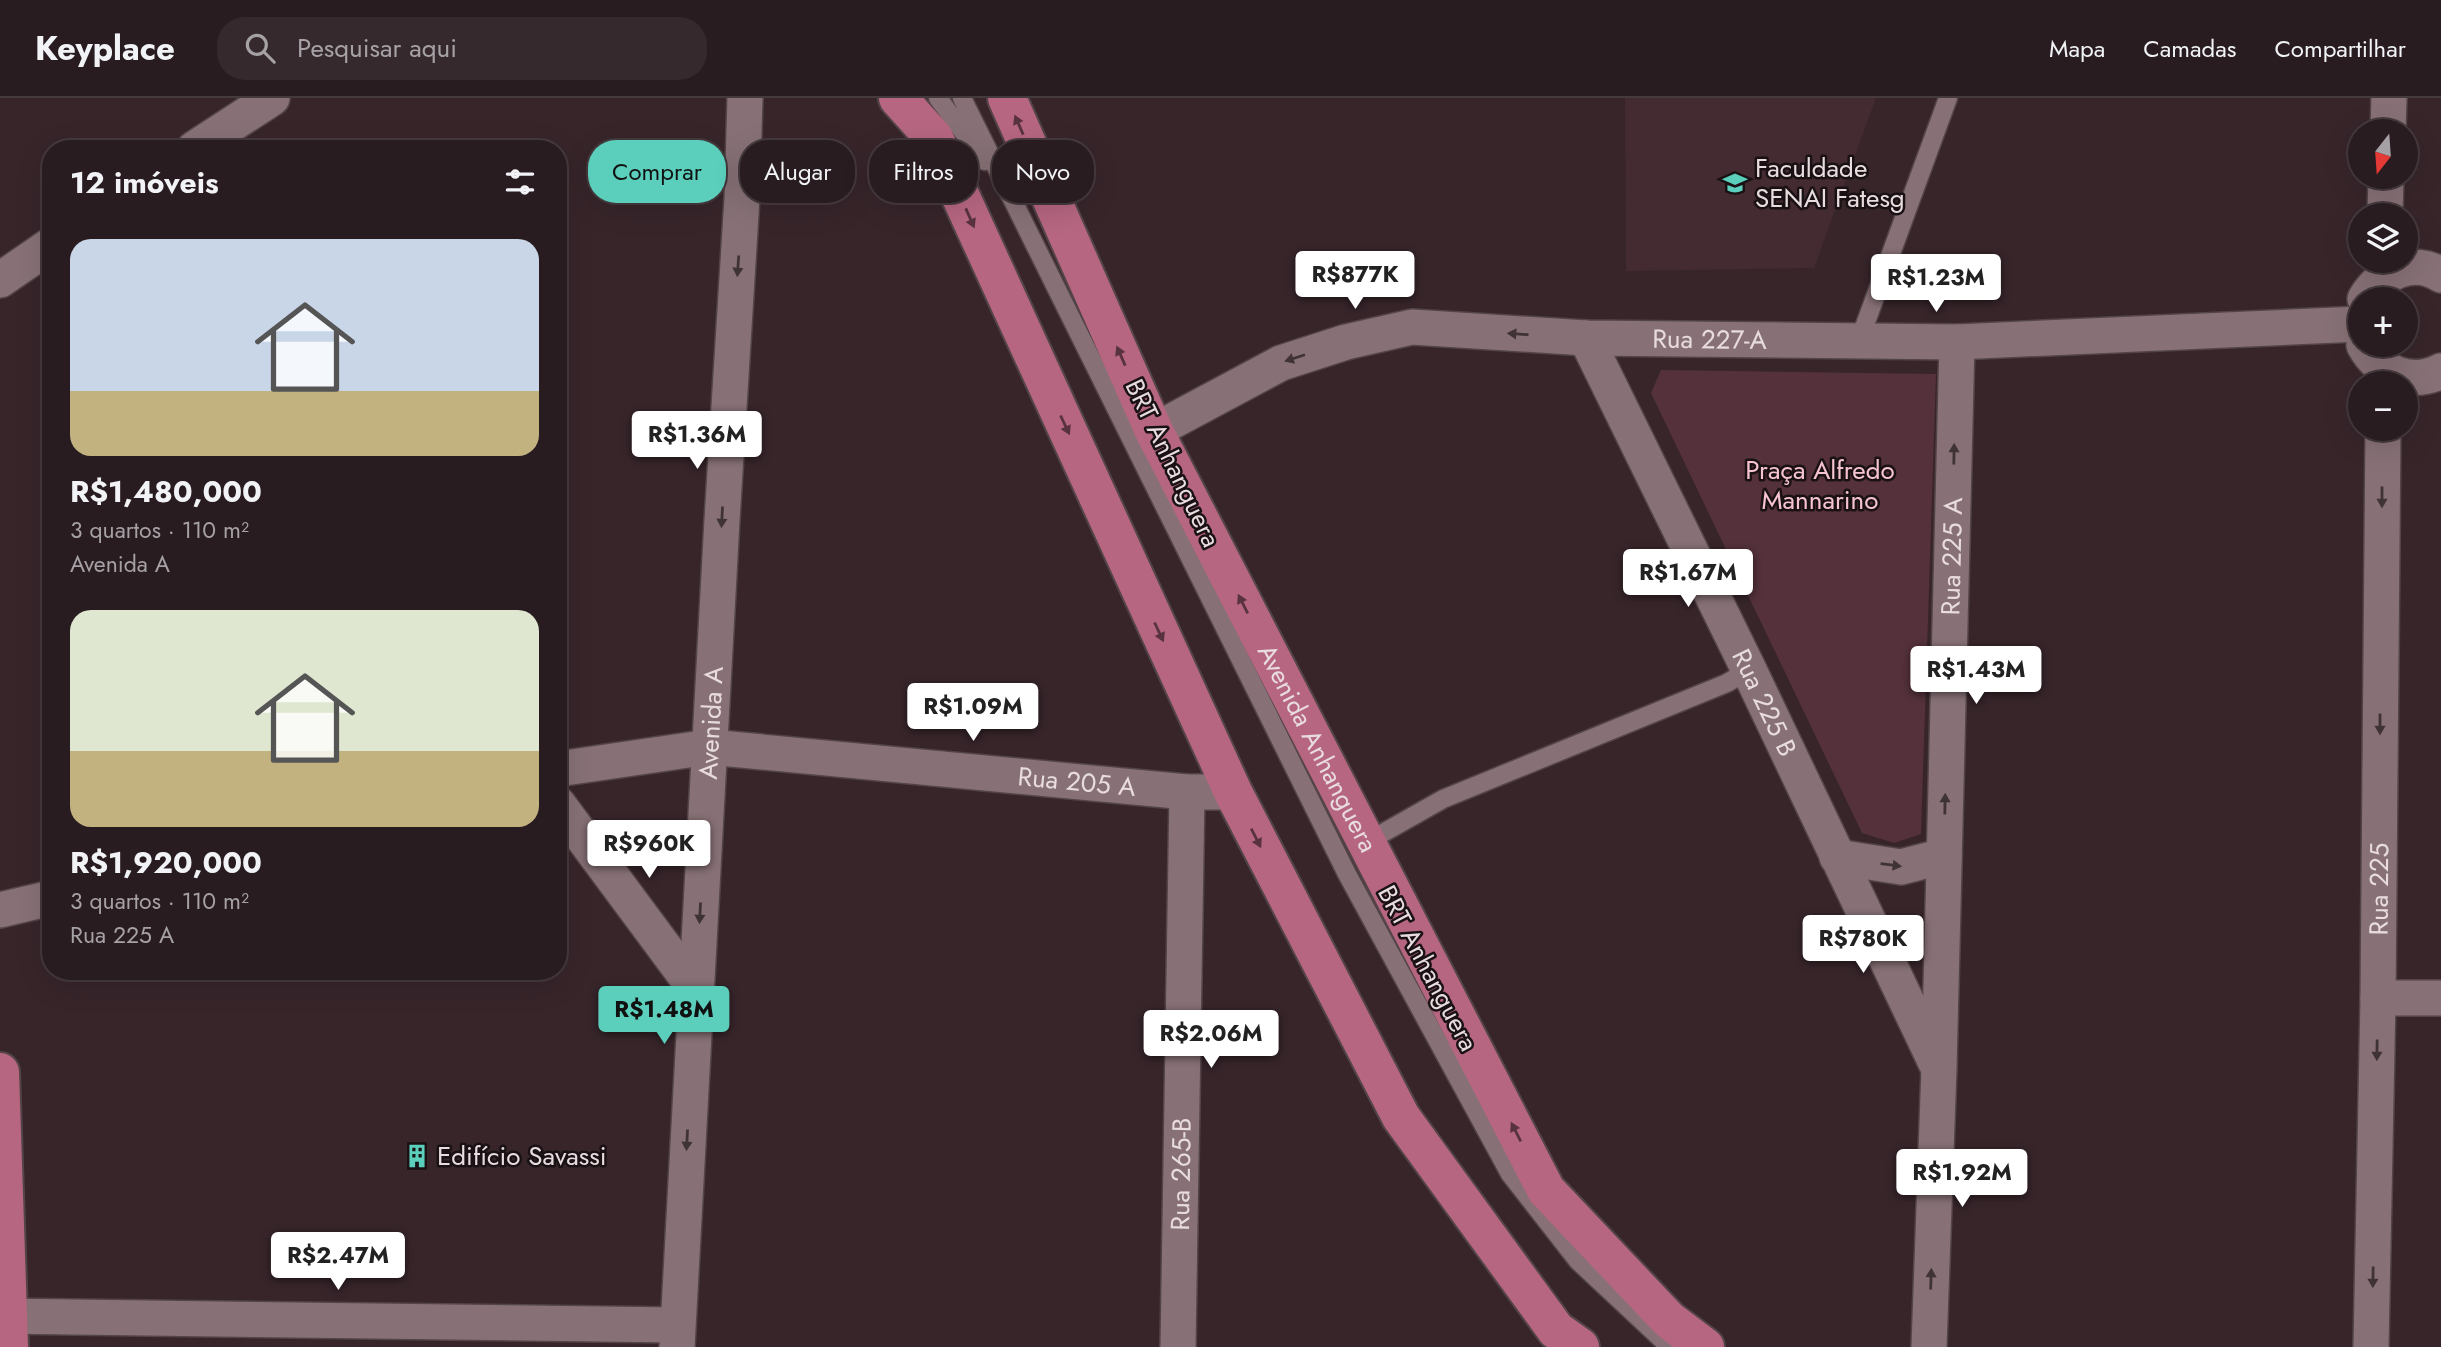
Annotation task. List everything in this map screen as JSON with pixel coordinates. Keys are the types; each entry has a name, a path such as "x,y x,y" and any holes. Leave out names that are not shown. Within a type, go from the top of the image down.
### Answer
{"main road":[{"path":"898,98 934,138 1233,792 1401,1117 1564,1341"},
{"name":"Avenida Anhanguera","path":"1007,98 1154,431 1546,1190 1669,1320 1705,1347"},
{"path":"0,1072 6,1326"}],"street":[{"path":"208,140 272,98"},
{"name":"Avenida A","path":"677,1336 742,198 745,98"},
{"path":"2388,119 2389,98"},
{"path":"0,280 42,252"},
{"path":"2391,287 2400,269 2418,268 2441,275"},
{"name":"Rua 227-A","path":"1154,431 1281,363 1346,342 1412,327 1586,338 1957,342 2348,326"},
{"name":"Rua 225 B","path":"1586,338 1749,670 1939,1068"},
{"name":"Rua 225 A","path":"1929,1347 1939,1068 1957,342"},
{"path":"2389,357 2399,375 2416,378 2441,371"},
{"name":"Rua 225","path":"2371,1347 2378,998 2383,441"},
{"name":"Rua 205 A","path":"567,768 709,747 1187,792 1233,792"},
{"name":"Rua 265-B","path":"1178,1347 1187,792"},
{"path":"567,816 696,990"},
{"path":"1837,857 1901,867 1944,856"},
{"path":"0,910 42,900"},
{"path":"2378,998 2441,998"},
{"path":"6,1326 677,1336"}],"lane":[{"name":"BRT Anhanguera","path":"938,98 992,170"},
{"name":"BRT Anhanguera","path":"962,98 992,157"},
{"path":"1859,341 1948,98"},
{"name":"BRT Anhanguera","path":"1015,203 1348,874 1510,1174 1578,1261 1670,1347"},
{"path":"1367,842 1443,799 1727,682 1749,670"}],"shaded area":[{"name":"Faculdade SENAI Fatesg","path":"1625,98 1876,98 1814,268 1626,271"}],"green space":[{"name":"Praça Alfredo Mannarino","path":"1661,370 1936,374 1921,834 1894,843 1862,833 1651,393"}],"place":[{"name":"Faculdade SENAI Fatesg","path":"1735,183"},
{"name":"Edifício Savassi","path":"417,1156"}]}
